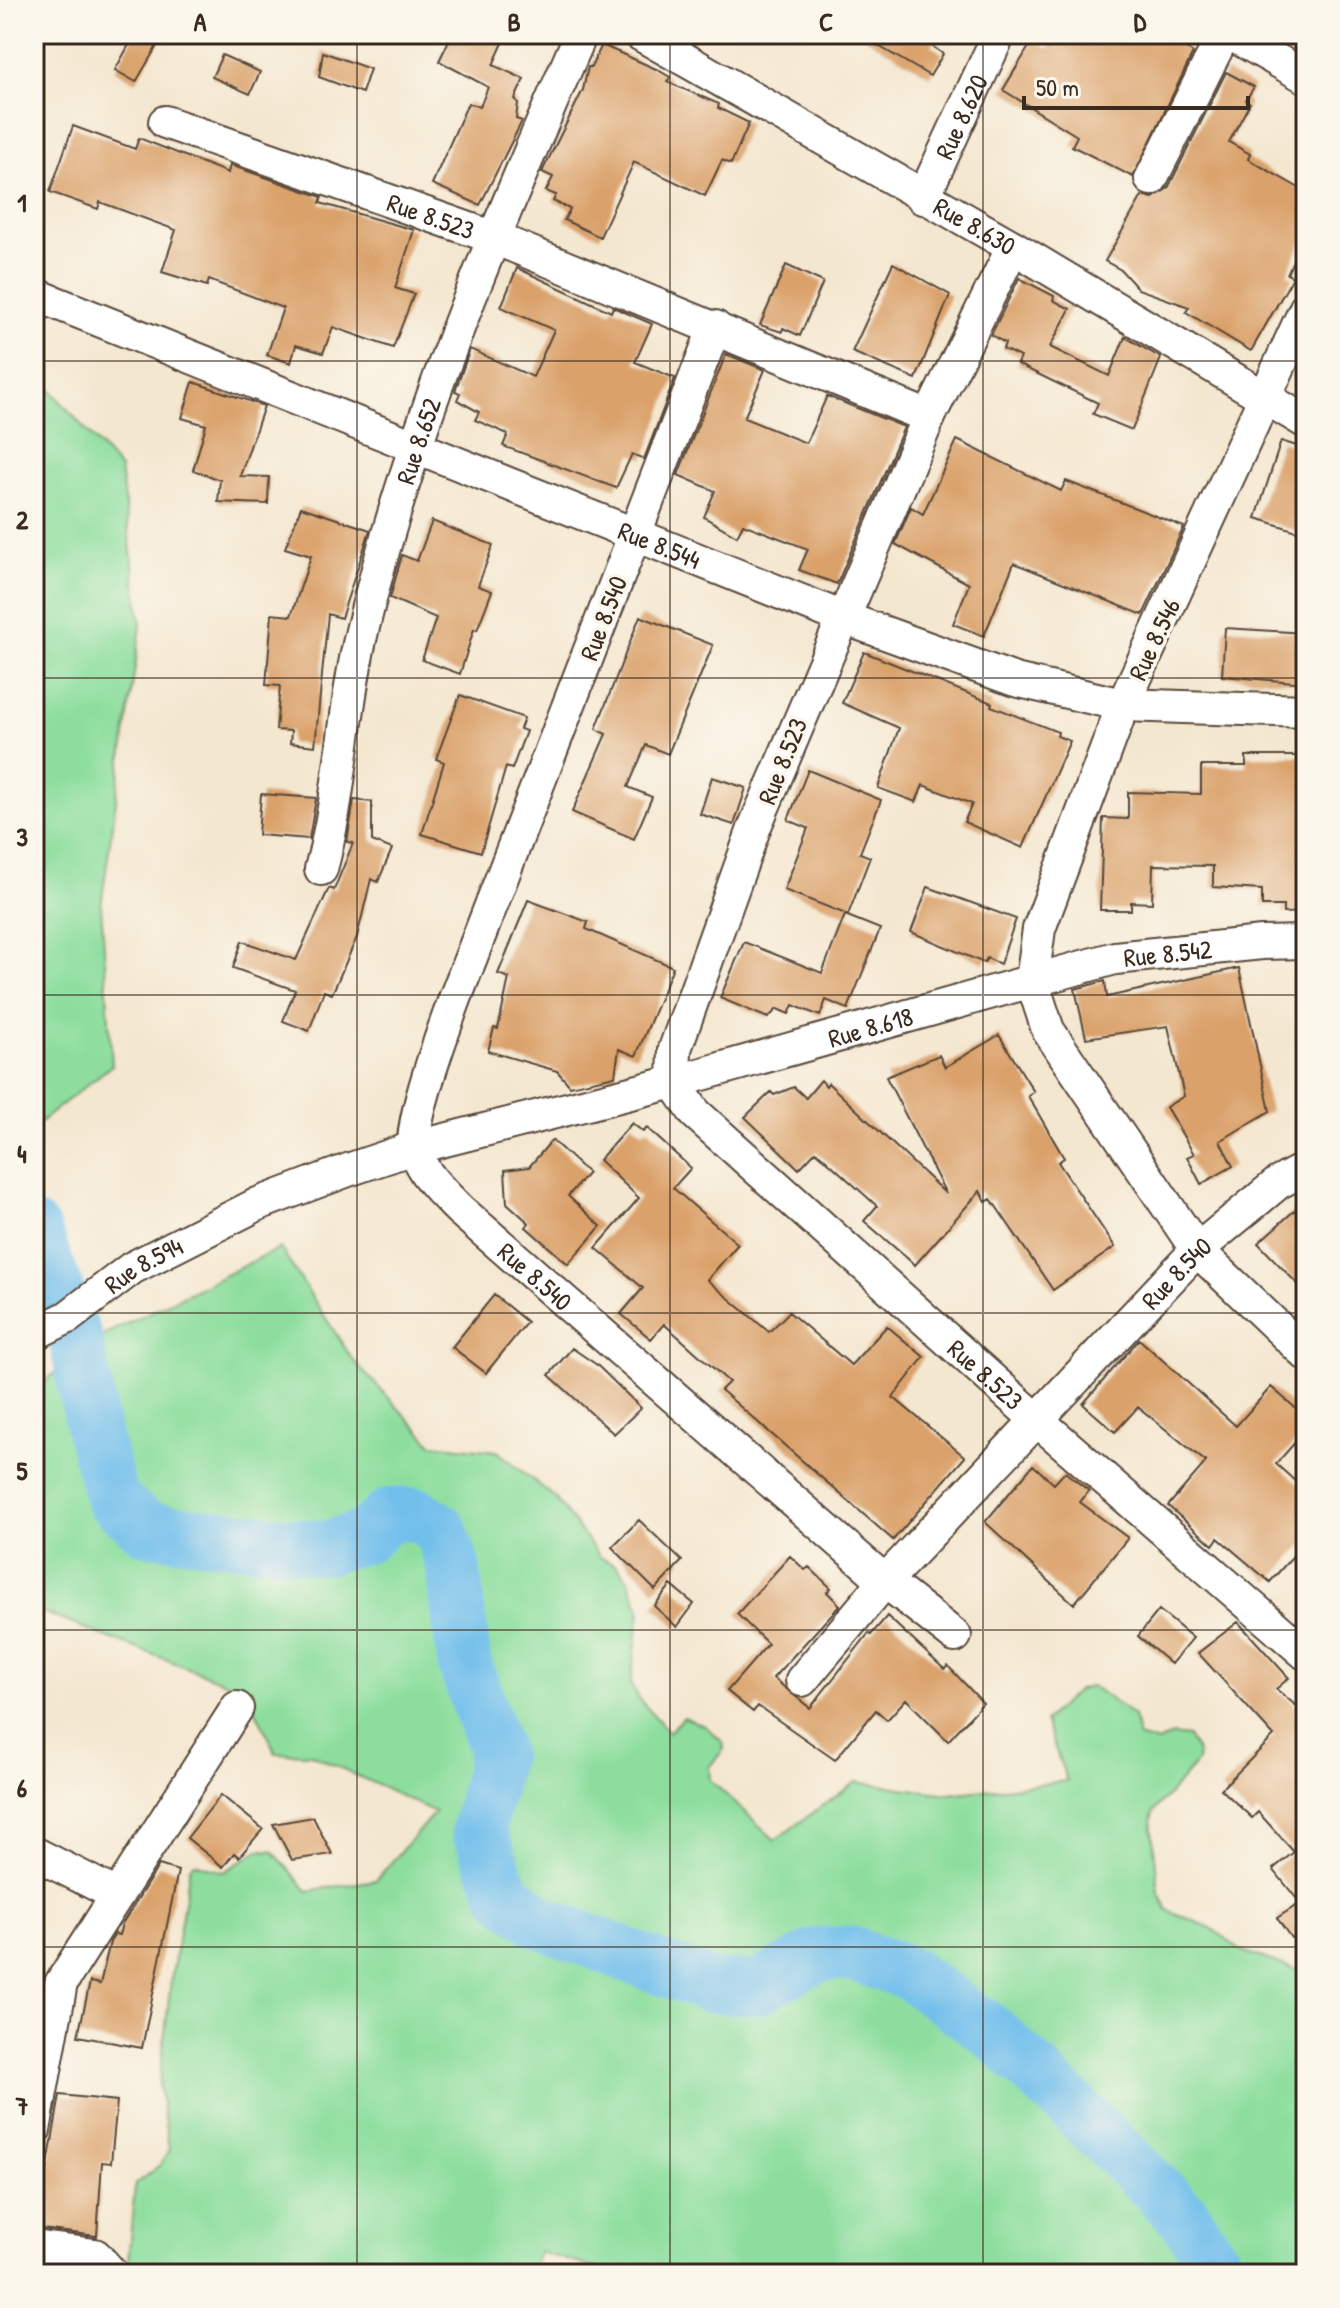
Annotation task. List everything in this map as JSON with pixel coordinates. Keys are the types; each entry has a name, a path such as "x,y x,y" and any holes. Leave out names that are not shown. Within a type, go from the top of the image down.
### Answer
{"street":[{"name":"Rue 8.652","path":"321,869 331,832 350,686 414,445 492,237 581,34"},
{"name":"Rue 8.630","path":"640,34 1013,247 1306,422"},
{"path":"976,34 983,66"},
{"name":"Rue 8.620","path":"923,198 999,34"},
{"path":"1151,179 1224,34"},
{"path":"1231,34 1306,77"},
{"name":"Rue 8.523","path":"165,122 492,237 929,417 841,617 755,826 675,1049 674,1082 695,1113 1036,1419 1306,1654"},
{"path":"929,417 1013,247"},
{"name":"Rue 8.544","path":"34,294 841,617 1015,680 1123,705 1306,711"},
{"name":"Rue 8.546","path":"1032,981 1039,929 1123,705 1268,397 1306,308"},
{"name":"Rue 8.540","path":"715,327 456,996 427,1080 413,1148 426,1175 460,1210 885,1581 1197,1250 1278,1183 1306,1168"},
{"name":"Rue 8.542","path":"1032,981 1115,958 1262,943 1306,942"},
{"path":"1032,981 1048,1030 1197,1250 1306,1354"},
{"name":"Rue 8.618","path":"258,1204 413,1148 674,1082 1032,981"},
{"name":"Rue 8.594","path":"34,1334 68,1317 132,1268 258,1204"},
{"path":"802,1680 885,1581 955,1636"},
{"path":"34,2130 61,1983 237,1708"},
{"path":"34,1853 117,1895"},
{"path":"34,2247 95,2255 112,2274"}],"green space":[{"path":"34,371 120,469 141,625 101,905 112,1065 34,1127"},
{"path":"280,1248 353,1360 432,1444 497,1451 554,1497 600,1557 618,1566 628,1579 640,1610 631,1684 638,1698 669,1732 684,1717 705,1726 723,1742 724,1749 709,1767 710,1780 775,1840 856,1782 948,1794 1067,1781 1045,1721 1078,1690 1092,1686 1134,1716 1138,1737 1158,1743 1173,1735 1188,1737 1198,1753 1197,1762 1154,1811 1151,1820 1159,1893 1167,1910 1211,1928 1240,1950 1306,1973 1306,2274 615,2274 539,2252 530,2274 127,2274 135,2184 161,2164 169,2150 159,2085 171,1981 190,1866 195,1863 224,1872 259,1850 273,1851 307,1891 376,1880 435,1812 311,1754 276,1753 246,1690 34,1609 34,1391 95,1339"}],"building":[{"path":"135,34 164,34 136,82 115,70"},
{"path":"452,34 507,34 493,65 524,79 515,99 518,103 516,119 522,121 480,205 432,184 468,103 480,107 488,87 439,61"},
{"path":"858,34 938,34 932,46 943,54 930,76"},
{"path":"1056,34 1194,34 1186,48 1193,53 1133,177 1072,146 1077,136 1003,90 1033,40 1048,48"},
{"path":"602,45 656,69 670,77 667,82 719,104 718,108 749,123 731,164 722,160 705,196 634,162 600,237 564,220 570,209 553,201 556,195 546,191 553,177 542,172 583,90 588,67 591,67"},
{"path":"323,52 370,69 362,93 319,77"},
{"path":"222,55 260,72 250,94 212,77"},
{"path":"1226,72 1254,87 1246,100 1250,103 1229,142 1250,154 1248,159 1306,192 1306,232 1287,274 1293,277 1251,351 1186,312 1189,307 1138,289 1121,270 1105,261 1142,196 1153,198 1168,188"},
{"path":"73,126 135,149 139,138 228,173 230,165 322,197 320,203 414,230 395,288 414,294 393,348 333,327 323,353 296,345 291,363 267,355 283,308 209,280 207,286 162,272 176,230 100,202 98,209 50,192"},
{"path":"893,263 950,295 916,379 852,352"},
{"path":"786,265 823,282 800,336 783,328 782,332 760,325"},
{"path":"517,268 611,312 613,307 652,324 635,362 675,378 644,459 632,454 616,488 503,446 508,434 475,420 479,412 457,400 460,393 455,391 470,349 533,377 554,330 501,307"},
{"path":"1019,278 1054,296 1053,300 1070,309 1050,347 1109,376 1125,337 1161,358 1132,430 1093,414 1098,403 1017,364 1020,357 1003,349 1005,343 991,335"},
{"path":"726,354 765,370 744,418 806,443 827,396 904,427 837,584 799,570 808,549 743,524 737,536 704,517 715,491 678,475"},
{"path":"193,382 264,406 240,476 269,477 268,504 218,502 220,480 193,470 206,425 182,418"},
{"path":"957,440 1061,491 1066,481 1184,527 1143,615 1014,563 984,636 953,624 969,584 895,544 911,507 923,514"},
{"path":"1281,441 1306,449 1306,534 1256,518"},
{"path":"301,507 370,530 341,618 328,614 315,746 290,743 291,731 276,730 280,686 266,685 272,614 291,616 311,556 285,548"},
{"path":"432,521 493,545 478,586 492,591 477,630 474,629 460,674 422,660 436,618 390,598 402,555 417,561"},
{"path":"640,616 713,645 668,754 646,745 628,787 652,797 634,839 572,812 606,734 596,729"},
{"path":"1225,628 1306,633 1306,683 1222,676"},
{"path":"864,652 992,703 991,706 1058,732 1057,736 1070,741 1023,848 964,822 972,804 923,785 916,802 878,788 899,728 842,703"},
{"path":"460,695 524,718 520,729 526,731 512,769 506,767 481,852 422,834 444,762 436,759"},
{"path":"1246,756 1306,756 1306,912 1283,913 1283,906 1262,906 1262,890 1213,887 1213,866 1153,865 1152,903 1131,902 1131,910 1100,910 1103,818 1128,819 1128,792 1201,794 1201,766 1246,766"},
{"path":"808,770 881,800 860,853 870,857 848,915 784,890 808,828 788,820"},
{"path":"712,777 746,788 734,825 700,814"},
{"path":"261,794 316,798 309,839 258,835"},
{"path":"354,800 372,802 372,841 392,849 378,882 371,879 357,937 332,994 324,991 309,1031 283,1021 295,990 233,968 242,941 296,960 329,888 334,890 353,843 347,842"},
{"path":"928,887 1016,919 1000,964 987,958 984,963 911,932"},
{"path":"528,900 588,922 586,929 673,967 636,1056 619,1049 615,1076 570,1086 557,1071 488,1051 494,1028 498,1029 509,978 498,974"},
{"path":"845,915 880,929 848,1009 826,1000 820,1016 793,1005 789,1014 777,1009 768,1018 720,998 744,942 822,973"},
{"path":"1239,968 1270,1111 1220,1141 1233,1166 1201,1184 1187,1157 1194,1154 1166,1107 1184,1096 1168,1026 1086,1038 1075,989 1105,981 1107,997"},
{"path":"999,1035 1034,1092 1028,1096 1064,1158 1058,1162 1115,1247 1053,1290 991,1199 986,1202 980,1191 915,1265 864,1221 877,1206 816,1151 799,1169 745,1117 771,1092 774,1095 794,1087 806,1098 821,1080 826,1086 828,1083 946,1194 886,1077 939,1055 945,1067"},
{"path":"632,1123 643,1132 647,1128 691,1168 673,1188 738,1244 707,1280 769,1332 789,1312 851,1365 887,1326 924,1357 893,1397 965,1457 893,1540 721,1390 729,1382 664,1324 651,1339 621,1314 643,1288 596,1248 639,1198 599,1160"},
{"path":"552,1140 588,1173 568,1196 601,1226 568,1264 526,1227 529,1223 507,1203 505,1170 529,1167"},
{"path":"1306,1200 1306,1293 1258,1243"},
{"path":"494,1295 527,1322 486,1373 452,1347"},
{"path":"1139,1339 1236,1426 1271,1387 1306,1417 1306,1430 1276,1464 1306,1491 1306,1541 1270,1582 1218,1538 1213,1545 1168,1506 1206,1462 1138,1407 1115,1432 1083,1404"},
{"path":"572,1348 597,1365 641,1408 614,1434 549,1375"},
{"path":"1033,1465 1054,1484 1065,1472 1089,1491 1080,1502 1128,1538 1074,1604 985,1522"},
{"path":"639,1520 682,1561 655,1590 612,1547"},
{"path":"790,1556 805,1570 809,1567 831,1588 827,1592 840,1605 773,1678 810,1708 869,1633 871,1635 887,1616 944,1669 948,1666 983,1703 948,1741 906,1699 887,1720 876,1710 835,1760 758,1706 753,1712 727,1691 768,1644 737,1614"},
{"path":"671,1585 694,1604 677,1627 654,1606"},
{"path":"1159,1610 1193,1638 1171,1664 1138,1636"},
{"path":"1238,1622 1289,1678 1276,1689 1306,1714 1306,1929 1291,1938 1277,1918 1300,1903 1273,1869 1294,1852 1258,1812 1252,1818 1221,1789 1274,1736 1198,1653"},
{"path":"221,1795 263,1829 239,1857 234,1853 223,1867 187,1838"},
{"path":"313,1817 332,1854 292,1860 273,1824"},
{"path":"159,1865 178,1871 142,2048 78,2036 90,1982 100,1984 110,1942 115,1934 119,1935 122,1924"},
{"path":"60,2095 117,2101 111,2163 102,2162 97,2236 34,2228 34,2176 46,2176"}],"waterway":[{"path":"34,1231 76,1340 94,1435 112,1499 147,1529 326,1548 365,1536 390,1515 417,1514 440,1529 453,1566 464,1662 496,1753 478,1830 506,1896 540,1922 709,1986 757,1988 817,1955 850,1953 910,1974 991,2031 1066,2101 1184,2216 1222,2274"}]}
